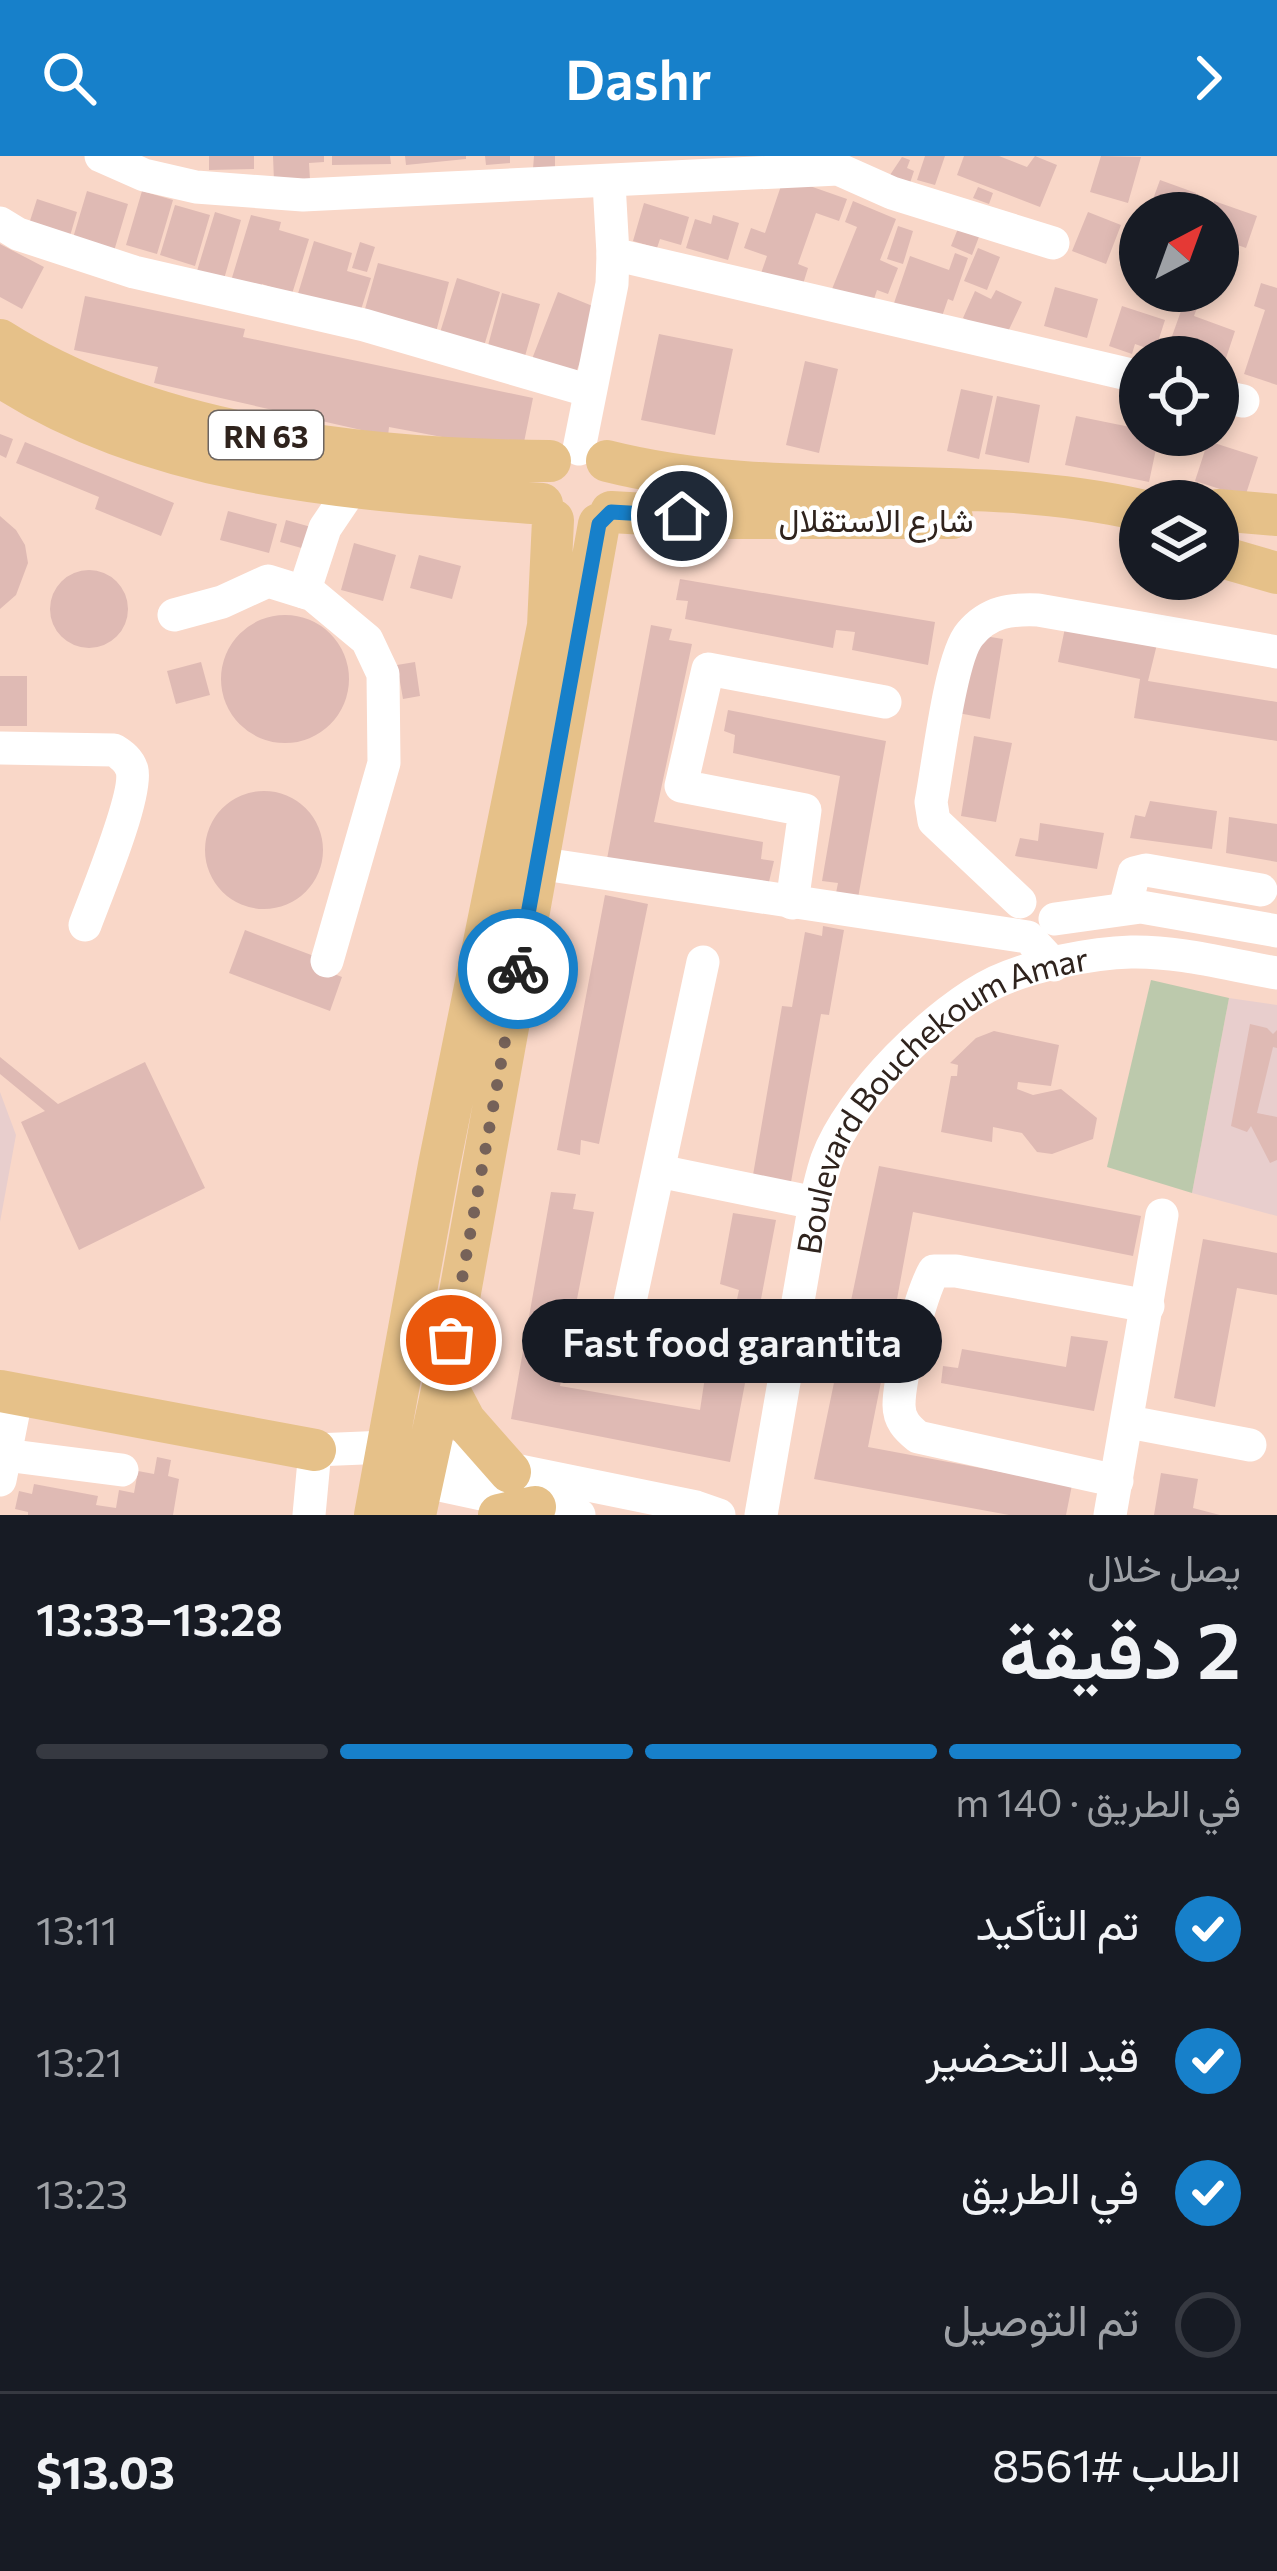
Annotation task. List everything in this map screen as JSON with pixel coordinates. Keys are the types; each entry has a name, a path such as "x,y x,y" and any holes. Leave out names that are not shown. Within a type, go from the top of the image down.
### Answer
{"main road":[{"name":"RN 63","path":"0,340 93,389 151,409 286,439 412,455 579,457 748,483 1041,494 1119,504"},
{"name":"RN 63","path":"0,376 77,416 211,463 352,488 547,512"},
{"path":"374,1515 407,1474 444,1381 537,863 605,518 619,486 579,457 539,482 547,512 548,626 439,1166 407,1474"},
{"path":"1239,511 1277,514"},
{"path":"547,512 576,529 605,518"},
{"name":"شارع الاستقلال","path":"605,518 1010,519 1119,533"},
{"path":"1239,535 1277,545"},
{"path":"1239,562 1277,573"},
{"path":"444,1381 465,1421 510,1472"},
{"path":"9,1393 315,1450"}],"street":[{"path":"101,156 196,188 303,195 609,183 838,163 892,193 1053,243"},
{"path":"579,457 612,284 609,183"},
{"path":"0,223 18,234 134,272 364,325 590,391"},
{"path":"613,254 1119,372"},
{"path":"304,592 325,528 352,488"},
{"path":"174,616 222,602 268,581 313,595 367,640 383,674 384,764 327,961"},
{"path":"1041,928 1014,922 1020,902 934,821 931,802 966,638 1005,609 1038,610 1277,652"},
{"path":"792,903 805,810 681,786 708,669 885,702"},
{"path":"0,748 114,750 125,756 133,774 128,805 86,925"},
{"path":"537,863 792,903 1041,928 1141,907 1277,931"},
{"path":"1125,908 1134,873 1146,870 1261,890"},
{"path":"1041,928 1054,964"},
{"name":"Boulevard Bouchekoum Amar","path":"761,1515 827,1156 865,1095 926,1029 997,981 1054,964 1132,952 1277,973"},
{"path":"617,1362 704,962"},
{"path":"658,1171 815,1203"},
{"path":"1110,1515 1162,1215"},
{"path":"1117,1480 918,1437 904,1427 899,1406 923,1290 934,1271 1148,1306"},
{"path":"9,1393 3,1467 122,1470"},
{"path":"1129,1422 1250,1445"},
{"path":"309,1515 315,1450 407,1474 517,1511 579,1515"},
{"path":"407,1474 510,1472 719,1515"}],"shaded area":[{"path":"1229,998 1277,1005 1277,1216 1192,1193"},
{"path":"0,1092 16,1135 0,1222"}],"green space":[{"path":"1151,980 1229,998 1192,1193 1107,1167"}],"building":[{"path":"209,156 254,156 254,169 209,170"},
{"path":"273,156 324,156 324,162 309,163 310,180 274,181"},
{"path":"332,156 390,156 391,164 332,165"},
{"path":"405,156 466,156 466,159 406,165"},
{"path":"485,156 510,156 510,163 486,165"},
{"path":"534,156 555,156 555,169 533,169"},
{"path":"925,156 945,156 935,185 917,180"},
{"path":"964,156 999,156 1027,167 1035,156 1057,165 1040,207 957,175"},
{"path":"1101,156 1141,157 1131,192 1119,192 1119,200 1090,192"},
{"path":"902,157 910,160 907,168 914,171 910,183 890,175"},
{"path":"784,177 847,199 839,221 816,213 798,264 808,268 800,294 759,279 767,256 744,248 751,228 765,233"},
{"path":"1160,180 1193,192 1156,192"},
{"path":"978,187 993,193 989,204 973,198"},
{"path":"87,191 128,204 114,251 73,238"},
{"path":"142,191 173,200 157,254 126,245"},
{"path":"37,199 77,212 70,236 29,224"},
{"path":"853,201 896,219 880,260 898,268 888,294 877,290 872,305 832,289 857,227 845,222"},
{"path":"644,203 689,217 681,245 660,239 657,248 633,241"},
{"path":"175,205 210,215 195,266 160,255"},
{"path":"1239,210 1257,216 1246,248 1239,246"},
{"path":"215,212 241,220 224,279 197,271"},
{"path":"1088,212 1119,224 1106,264 1072,251"},
{"path":"251,215 281,222 279,230 309,239 292,294 262,284 260,291 231,281"},
{"path":"713,215 739,223 728,260 686,248 695,219 711,224"},
{"path":"961,221 982,229 972,255 951,246"},
{"path":"898,226 913,231 903,264 887,259"},
{"path":"314,241 352,253 347,271 371,278 359,316 297,297"},
{"path":"360,242 375,247 367,272 352,268"},
{"path":"0,244 44,267 22,309 0,297"},
{"path":"978,248 1000,257 987,290 964,281"},
{"path":"955,253 968,258 939,325 892,309 910,256 949,270"},
{"path":"378,263 449,282 435,336 363,316"},
{"path":"457,278 500,292 482,353 438,339"},
{"path":"1261,283 1277,288 1277,385 1244,374 1265,310 1254,306"},
{"path":"1055,287 1098,299 1087,338 1044,326"},
{"path":"996,290 1022,302 1005,338 963,318 975,291 991,299"},
{"path":"558,292 600,309 575,375 532,359"},
{"path":"502,293 540,304 523,363 486,353"},
{"path":"85,296 245,329 243,337 533,398 522,452 389,427 388,436 154,383 158,367 74,350"},
{"path":"1120,312 1165,320 1160,336 1119,336 1119,349 1109,346"},
{"path":"1181,312 1195,312 1194,316 1235,331 1233,336 1172,336"},
{"path":"659,334 733,349 715,435 641,420"},
{"path":"805,361 838,369 819,453 786,445"},
{"path":"961,389 993,396 979,459 947,451"},
{"path":"997,396 1040,405 1029,463 985,454"},
{"path":"1076,416 1119,425 1119,456 1155,456 1149,480 1065,465"},
{"path":"0,434 13,439 6,458 0,455"},
{"path":"25,442 174,503 161,536 95,509 99,497 16,463"},
{"path":"1239,451 1258,457 1245,497 1239,495 1239,480 1195,480 1203,456 1239,456"},
{"path":"228,511 277,524 269,553 220,540"},
{"path":"0,516 25,545 28,563 16,595 0,609"},
{"path":"286,520 311,527 305,549 280,542"},
{"path":"354,543 396,555 383,601 341,590"},
{"path":"419,555 461,566 452,599 410,588"},
{"path":"89,570 116,582 128,609 116,636 89,648 62,636 50,609 62,582"},
{"path":"680,579 935,622 928,665 852,650 855,632 836,630 833,648 685,619 688,601 676,600"},
{"path":"285,615 309,620 330,634 344,655 349,679 344,703 330,724 309,738 285,743 261,738 240,724 226,703 221,679 226,655 240,634 261,620"},
{"path":"1066,623 1158,640 1148,681 1277,702 1277,741 1134,718 1140,679 1058,662"},
{"path":"651,625 672,629 669,640 692,644 654,822 763,842 761,859 774,861 768,886 607,859"},
{"path":"972,634 1003,639 990,719 958,713"},
{"path":"201,662 210,695 176,704 167,671"},
{"path":"415,662 420,696 403,699 397,665"},
{"path":"0,676 27,676 27,726 0,726"},
{"path":"728,710 886,741 858,898 836,893 838,883 822,881 840,776 733,753 735,735 724,731"},
{"path":"974,736 1012,743 996,822 961,816"},
{"path":"264,791 287,796 306,808 318,827 323,850 318,873 306,892 287,904 264,909 241,904 222,892 210,873 205,850 210,827 222,808 241,796"},
{"path":"1150,801 1217,811 1212,849 1130,838 1135,815 1145,817"},
{"path":"1229,817 1277,824 1277,862 1226,853"},
{"path":"1040,823 1104,833 1097,869 1015,856 1020,838 1038,841"},
{"path":"605,895 648,904 599,1144 581,1140 580,1155 557,1150"},
{"path":"823,926 844,930 829,1015 821,1014 791,1182 753,1175 782,1006 792,1007 805,932 822,936"},
{"path":"245,930 322,959 319,968 342,977 330,1011 229,973"},
{"path":"1250,1024 1273,1034 1277,1030 1277,1048 1273,1047 1257,1113 1277,1117 1277,1160 1270,1163 1251,1126 1247,1132 1231,1126"},
{"path":"994,1031 1059,1045 1051,1086 1018,1082 1017,1089 1033,1095 1061,1089 1097,1118 1093,1139 1052,1154 1037,1152 1022,1133 993,1127 992,1142 941,1132 951,1076 957,1076 958,1065 950,1063 976,1038"},
{"path":"0,1057 58,1104 145,1062 205,1188 79,1250 21,1122 45,1111 0,1074"},
{"path":"879,1166 1141,1216 1133,1256 913,1212 893,1321 870,1317 865,1337 889,1342 868,1447 1072,1485 1066,1515 1009,1515 814,1479"},
{"path":"551,1192 576,1194 573,1209 594,1212 560,1386 700,1410 716,1304 735,1309 739,1290 720,1284 733,1213 776,1220 730,1462 511,1419"},
{"path":"1203,1239 1277,1253 1277,1295 1237,1288 1215,1407 1174,1398"},
{"path":"1071,1336 1108,1341 1094,1411 941,1383 943,1366 958,1368 962,1349 1066,1367"},
{"path":"157,1457 171,1460 168,1476 179,1479 173,1515 28,1515 15,1509 19,1491 32,1494 34,1484 98,1496 96,1505 116,1508 119,1490 134,1493 138,1471 154,1474"},
{"path":"1161,1473 1198,1479 1193,1508 1220,1515 1154,1515"}],"way so far":[{"path":"451,1340 518,969"}],"place":[{"name":"Fast food garantita","path":"451,1340"}],"route":[{"path":"518,969 599,524 611,512 682,516"}]}
